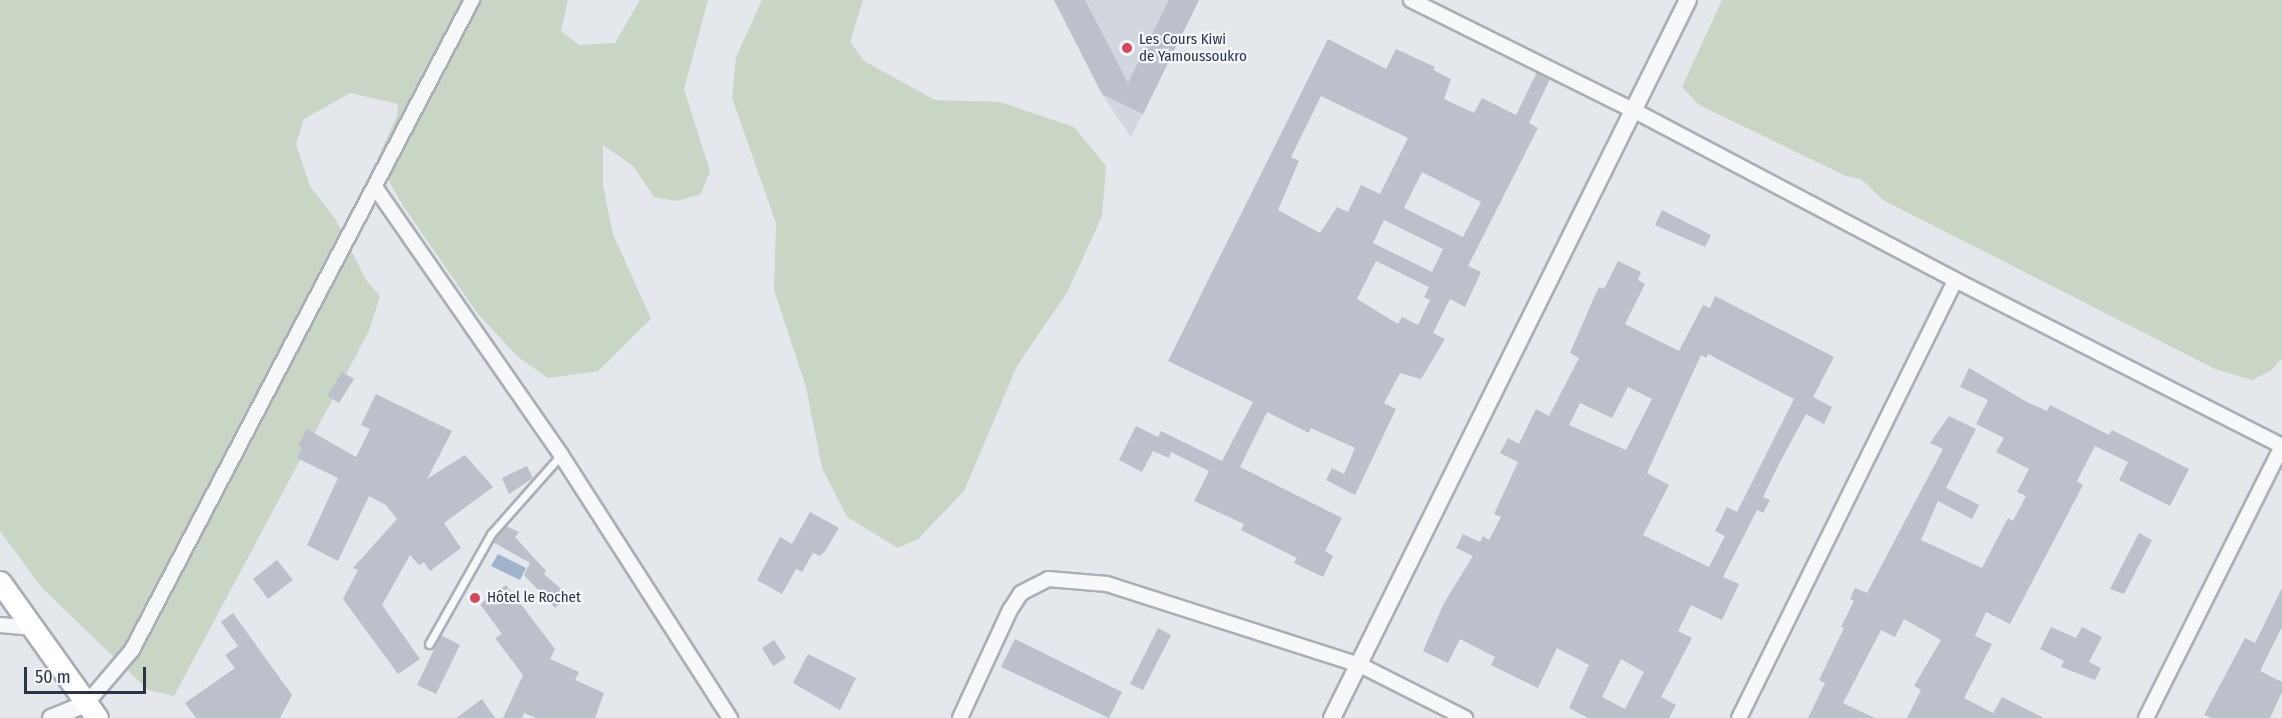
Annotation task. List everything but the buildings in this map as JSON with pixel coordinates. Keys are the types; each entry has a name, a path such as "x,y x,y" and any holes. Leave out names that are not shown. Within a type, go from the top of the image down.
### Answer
{"highway":[{"path":"0,582 91,711"}],"street":[{"path":"51,718 91,711 132,650 472,0"},
{"path":"1411,0 1633,110 1955,280 2282,446 2146,718"},
{"path":"1332,718 1688,0"},
{"path":"375,187 561,454 730,718"},
{"path":"1739,718 1955,280"},
{"path":"960,718 1010,610 1022,593 1048,579 1107,584 1360,665 1465,718"},
{"path":"0,625 32,628"}],"lane":[{"path":"429,644 491,534 561,454"}],"shaded area":[{"name":"Les Cours Kiwi de Yamoussoukro","path":"1054,0 1199,0 1131,137 1103,96"}],"green space":[{"path":"0,0 568,0 561,31 579,45 615,43 640,0 708,0 684,89 710,171 701,194 677,201 654,197 633,166 603,145 603,186 613,234 651,319 598,371 548,378 518,357 478,314 403,206 377,160 397,116 398,104 350,93 304,119 296,144 310,186 336,220 366,280 380,296 369,331 174,696 148,690 42,588 0,531"},
{"path":"762,0 863,0 850,42 864,61 935,100 1000,102 1074,127 1106,166 1102,216 1068,291 1017,366 964,491 918,539 898,548 847,517 822,468 806,387 774,290 776,223 732,98 736,57"},
{"path":"1722,0 2282,0 2282,358 2272,370 2252,380 2215,369 1883,200 1861,179 1846,176 1699,105 1682,87"}],"water":[{"path":"498,554 526,568 520,580 491,566"}],"place":[{"name":"Les Cours Kiwi de Yamoussoukro","path":"1127,48"},
{"name":"Hôtel le Rochet","path":"475,598"}]}
